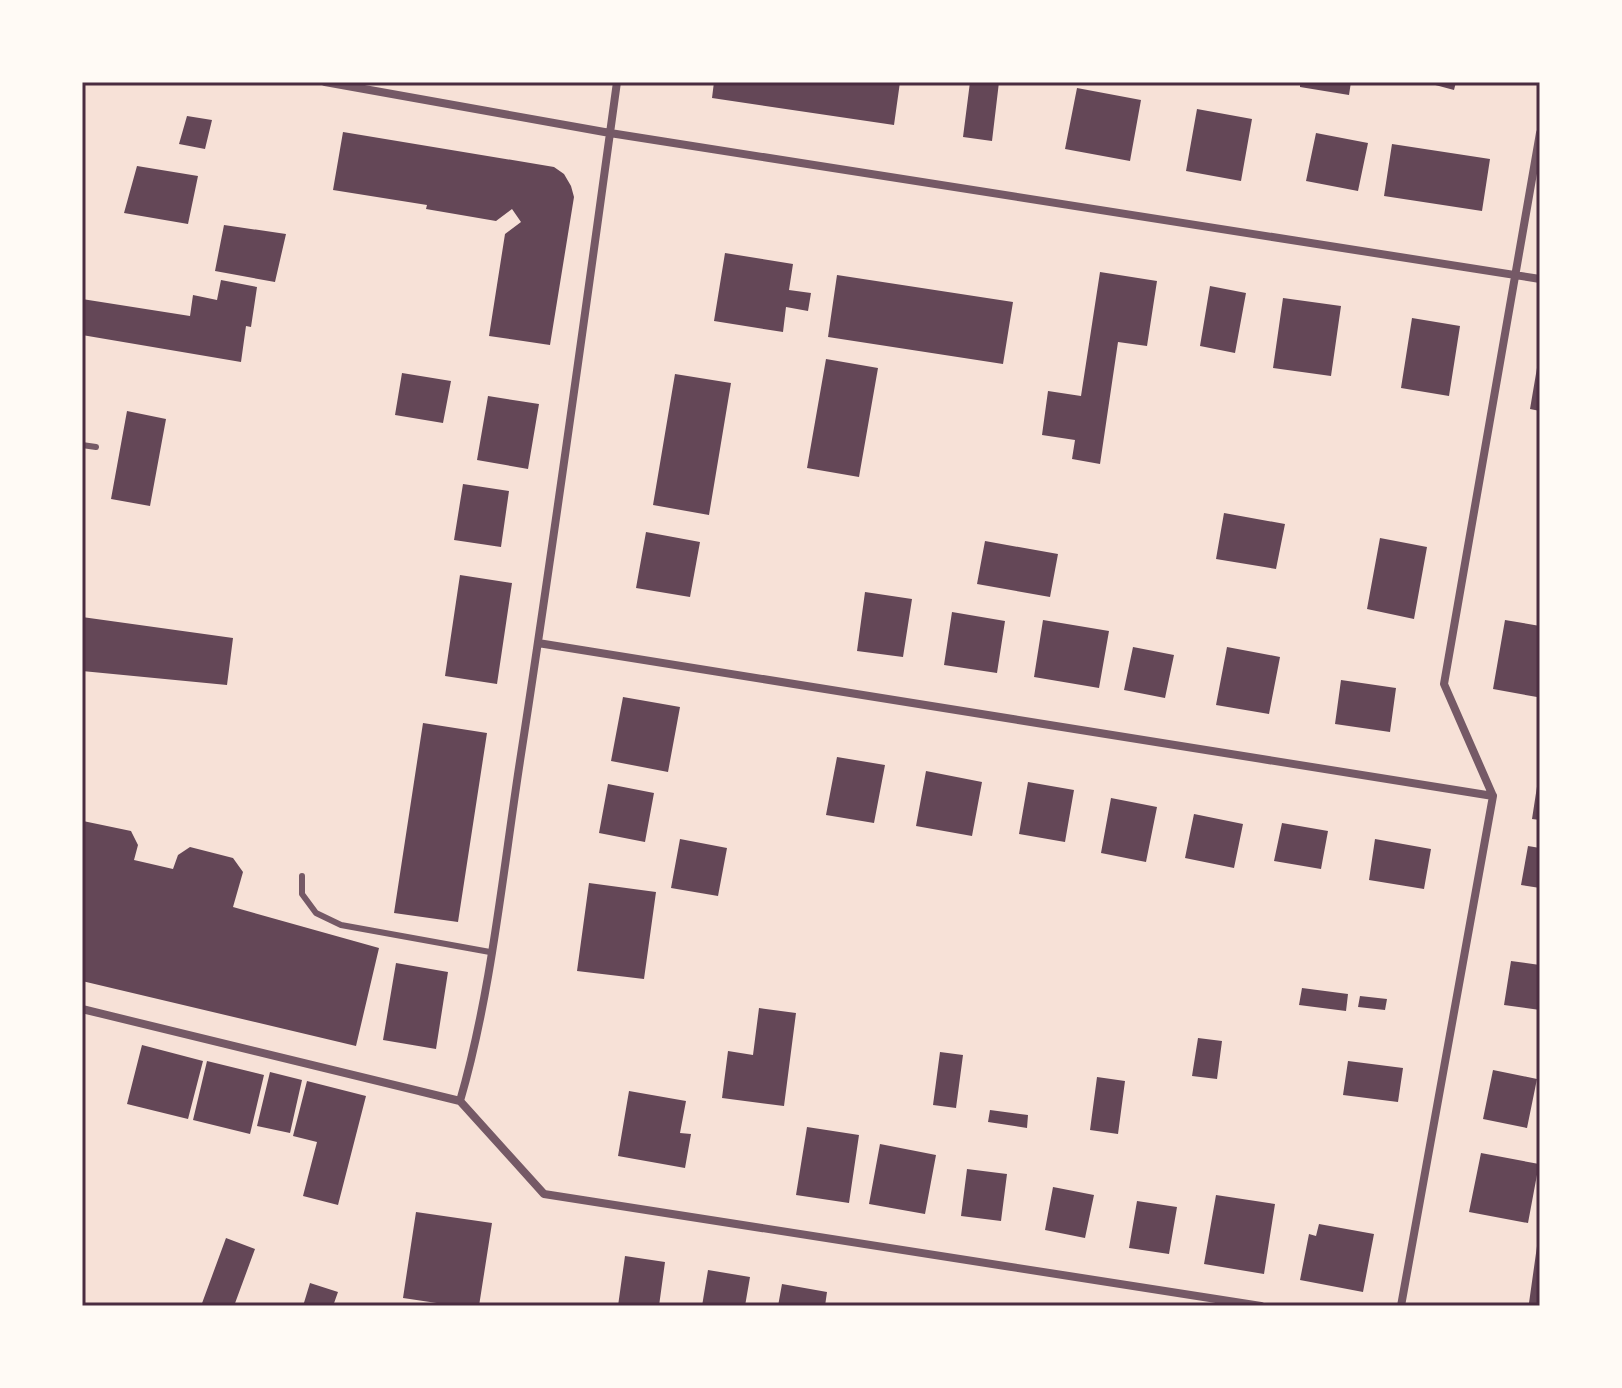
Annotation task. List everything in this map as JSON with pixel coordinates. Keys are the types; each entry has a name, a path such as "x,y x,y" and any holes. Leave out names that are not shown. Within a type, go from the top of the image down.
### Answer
{"street":[{"path":"325,82 610,133 1540,279"},
{"path":"460,1101 471,1064 538,643 617,82"},
{"path":"1401,1306 1493,796 1444,684 1540,133"},
{"path":"538,643 1493,796"},
{"path":"82,1009 460,1101 544,1194 1261,1306"}],"lane":[{"path":"82,445 96,447"},
{"path":"302,876 302,894 316,913 341,925 490,952"}],"building":[{"path":"714,82 900,82 894,125 712,98"},
{"path":"970,82 999,82 992,141 963,137"},
{"path":"1300,82 1351,82 1349,95 1300,87"},
{"path":"1424,82 1456,82 1454,90"},
{"path":"1077,88 1141,100 1130,161 1065,149"},
{"path":"1197,109 1252,119 1241,181 1186,171"},
{"path":"187,116 212,120 205,149 179,144"},
{"path":"343,132 554,167 564,174 574,197 550,345 489,336 505,234 521,222 512,209 496,221 426,209 427,205 333,190"},
{"path":"1316,133 1368,143 1358,191 1306,181"},
{"path":"1392,144 1490,159 1482,211 1384,196"},
{"path":"137,166 198,176 188,224 124,213"},
{"path":"224,225 286,234 275,282 215,271"},
{"path":"725,253 793,264 789,290 811,293 808,311 786,307 783,332 714,321"},
{"path":"1100,272 1157,281 1147,346 1118,342 1100,464 1072,459 1075,440 1042,435 1048,391 1081,396"},
{"path":"837,275 1013,302 1003,364 828,337"},
{"path":"221,280 257,287 251,327 246,326 241,362 82,335 82,299 190,316 193,295 217,300"},
{"path":"1210,286 1246,293 1235,353 1200,346"},
{"path":"1283,298 1341,306 1331,376 1273,368"},
{"path":"1412,318 1460,326 1449,396 1401,388"},
{"path":"826,359 878,368 859,477 807,468"},
{"path":"1540,362 1540,411 1530,409"},
{"path":"402,373 451,381 443,423 395,415"},
{"path":"675,374 731,383 709,515 653,505"},
{"path":"488,396 539,404 528,469 477,460"},
{"path":"127,411 166,419 150,506 111,499"},
{"path":"463,484 509,491 501,547 454,540"},
{"path":"1224,513 1285,524 1276,569 1216,559"},
{"path":"646,532 700,542 690,597 636,588"},
{"path":"1380,538 1427,547 1414,619 1367,609"},
{"path":"985,541 1058,554 1050,597 977,584"},
{"path":"460,575 512,583 497,684 445,676"},
{"path":"865,592 912,599 903,657 857,651"},
{"path":"952,612 1005,621 997,673 944,665"},
{"path":"82,617 233,638 227,685 82,671"},
{"path":"1043,620 1109,631 1099,688 1034,677"},
{"path":"1505,620 1540,626 1537,697 1493,689"},
{"path":"1133,647 1174,655 1165,698 1124,690"},
{"path":"1227,647 1280,657 1269,714 1216,705"},
{"path":"1341,680 1396,688 1390,732 1335,724"},
{"path":"623,697 680,707 668,772 611,761"},
{"path":"423,723 487,733 458,922 394,913"},
{"path":"837,757 885,765 874,823 826,815"},
{"path":"926,771 982,782 972,836 916,826"},
{"path":"1540,780 1540,820 1532,819"},
{"path":"1028,782 1074,790 1065,842 1019,834"},
{"path":"608,784 654,793 645,842 599,833"},
{"path":"1111,798 1157,807 1146,862 1101,853"},
{"path":"1194,814 1243,824 1234,868 1185,858"},
{"path":"83,821 131,831 138,845 134,860 173,869 178,855 190,847 233,858 243,872 233,907 379,948 356,1046 82,981"},
{"path":"1282,823 1328,831 1321,869 1274,861"},
{"path":"680,839 727,848 718,896 671,888"},
{"path":"1375,839 1431,849 1424,889 1369,880"},
{"path":"1528,846 1540,848 1540,888 1521,885"},
{"path":"589,883 656,892 644,979 577,971"},
{"path":"1511,961 1540,965 1540,1010 1504,1005"},
{"path":"396,963 448,972 436,1049 383,1040"},
{"path":"1302,988 1348,994 1346,1011 1299,1005"},
{"path":"1360,996 1387,999 1385,1010 1358,1007"},
{"path":"759,1008 796,1013 784,1106 722,1098 728,1051 753,1055"},
{"path":"1198,1038 1222,1041 1217,1079 1192,1076"},
{"path":"142,1045 203,1061 188,1119 127,1104"},
{"path":"940,1052 963,1055 956,1108 933,1105"},
{"path":"207,1061 264,1075 250,1134 193,1120"},
{"path":"1348,1061 1403,1068 1398,1102 1343,1095"},
{"path":"1493,1070 1537,1079 1527,1128 1483,1119"},
{"path":"270,1072 302,1080 290,1133 257,1126"},
{"path":"1097,1077 1125,1081 1118,1134 1090,1130"},
{"path":"307,1081 366,1096 338,1205 303,1196 317,1142 293,1136"},
{"path":"629,1091 686,1101 680,1133 691,1134 685,1168 618,1156"},
{"path":"990,1110 1028,1115 1027,1128 988,1122"},
{"path":"807,1127 859,1135 849,1203 796,1195"},
{"path":"880,1144 936,1155 925,1214 869,1204"},
{"path":"1481,1153 1539,1164 1528,1223 1469,1212"},
{"path":"967,1169 1007,1174 1001,1221 961,1216"},
{"path":"1053,1187 1094,1195 1085,1238 1045,1230"},
{"path":"1216,1195 1275,1204 1264,1274 1204,1264"},
{"path":"1137,1201 1177,1207 1169,1254 1129,1248"},
{"path":"416,1212 492,1223 479,1306 403,1298"},
{"path":"1319,1224 1374,1234 1363,1292 1300,1280 1309,1234 1316,1236"},
{"path":"226,1238 255,1249 234,1306 201,1306"},
{"path":"1540,1239 1540,1304 1529,1303"},
{"path":"625,1256 665,1262 659,1306 618,1306"},
{"path":"708,1270 750,1277 745,1306 702,1306"},
{"path":"310,1283 338,1292 333,1306 303,1306"},
{"path":"782,1284 827,1292 825,1306 778,1306"}]}
